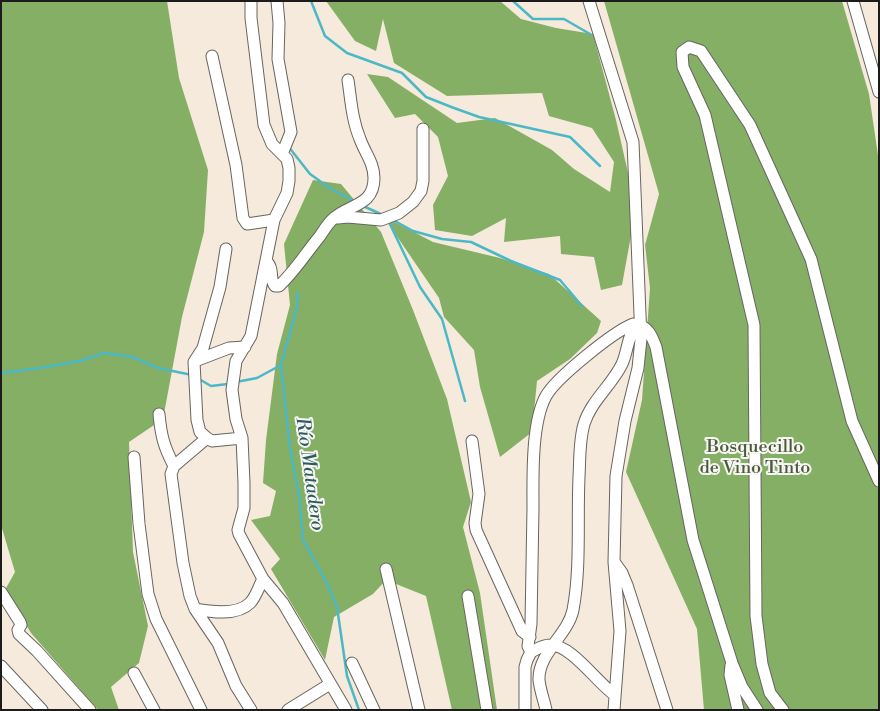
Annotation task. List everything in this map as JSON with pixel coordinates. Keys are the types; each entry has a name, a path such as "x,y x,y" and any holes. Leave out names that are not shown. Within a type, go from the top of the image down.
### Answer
{"street":[{"path":"251,1 251,18 264,125 272,144 287,159 289,181 287,192 274,220 255,323 251,336 236,361 232,390 236,418 242,438 244,483 244,508 238,534 264,578 283,602 346,710"},
{"path":"276,1 279,23 278,60 291,132 282,154"},
{"path":"589,1 633,142 641,354 625,421 616,476 614,562 620,631 614,710"},
{"path":"852,1 879,92"},
{"path":"784,710 770,693 762,664 756,616 754,325 705,115 683,67 682,52 689,47 700,51 750,125 811,259 852,421 879,481"},
{"path":"212,56 236,165 243,218 247,224 274,220"},
{"path":"267,262 271,268 272,283 278,286 294,269 333,219 366,201 371,194 374,181 371,160 360,140 353,117 348,80"},
{"path":"333,219 348,217 381,220 399,213 413,202 420,191 423,181 423,129"},
{"path":"226,249 220,287 204,348 194,362 198,427 207,438 217,441 242,438"},
{"path":"531,652 528,646 532,624 533,455 540,408 554,385 570,370 616,333 633,324 639,325 649,331 656,347 693,540 732,663 742,687 757,710"},
{"path":"546,710 539,680 542,664 568,624 574,601 578,545 580,452 584,423 622,363 630,337 639,325"},
{"path":"194,362 229,348 245,347"},
{"path":"159,414 161,435 174,466"},
{"path":"207,438 174,466 171,474 183,563 195,609 218,643 236,686 251,710"},
{"path":"472,441 479,494 475,523 476,530 522,631 530,637"},
{"path":"134,457 139,524 148,594 156,619 201,710"},
{"path":"614,562 618,566 627,585 667,710"},
{"path":"386,569 419,710"},
{"path":"195,609 213,612 239,610 249,604 264,578"},
{"path":"1,592 20,622 19,634 37,651 90,710"},
{"path":"468,596 487,710"},
{"path":"524,710 527,660 531,652 548,645 553,645 571,654 615,695"},
{"path":"352,663 374,710"},
{"path":"732,663 730,676 738,710"},
{"path":"1,666 42,710"},
{"path":"134,673 154,710"},
{"path":"288,710 330,684"}],"green space":[{"path":"1,1 167,1 179,78 208,170 204,232 182,317 163,419 129,442 133,552 148,626 139,663 111,687 119,710 98,710 31,633 5,590 15,572 1,525"},
{"path":"326,1 500,1 521,19 556,28 593,34 616,120 636,208 622,285 601,290 594,257 561,254 560,236 504,242 506,218 472,236 435,230 433,205 448,176 438,137 415,114 395,118 367,74 388,77 457,123 495,118 552,150 574,169 610,192 614,162 592,128 549,116 542,93 447,96 394,63 383,19 376,51 355,41"},
{"name":"Bosquecillo de Vino Tinto","path":"604,1 842,1 869,94 879,162 879,710 704,710 697,629 626,472 642,400 650,288 645,245 659,194"},
{"path":"313,180 341,184 381,232 447,399 471,502 463,527 480,593 497,710 452,710 426,596 386,580 373,594 334,617 325,660 271,569 280,559 251,520 270,516 276,491 263,483 266,440 277,354 290,305 284,244"},
{"path":"383,216 433,242 500,258 549,274 601,321 597,333 570,359 537,381 532,432 500,457 480,387 474,350 444,317 439,298"}],"waterway":[{"path":"311,1 325,36 347,53 402,73 426,97 454,108 479,117 570,137 600,166"},
{"path":"513,1 533,19 564,19 590,34"},
{"path":"288,146 310,174 331,189 354,201"},
{"path":"363,206 383,215"},
{"path":"388,220 420,287 442,319 465,401"},
{"path":"393,220 413,231 442,239 471,242 511,261 560,280 582,306"},
{"name":"Río Matadero","path":"298,293 297,307 281,365 290,449 299,495 303,540 327,583 337,607 347,676 359,710"},
{"path":"1,373 80,361 104,353 132,357 158,368 192,375"},
{"path":"236,382 257,378 281,365"},
{"path":"199,379 211,386 228,384"}]}
